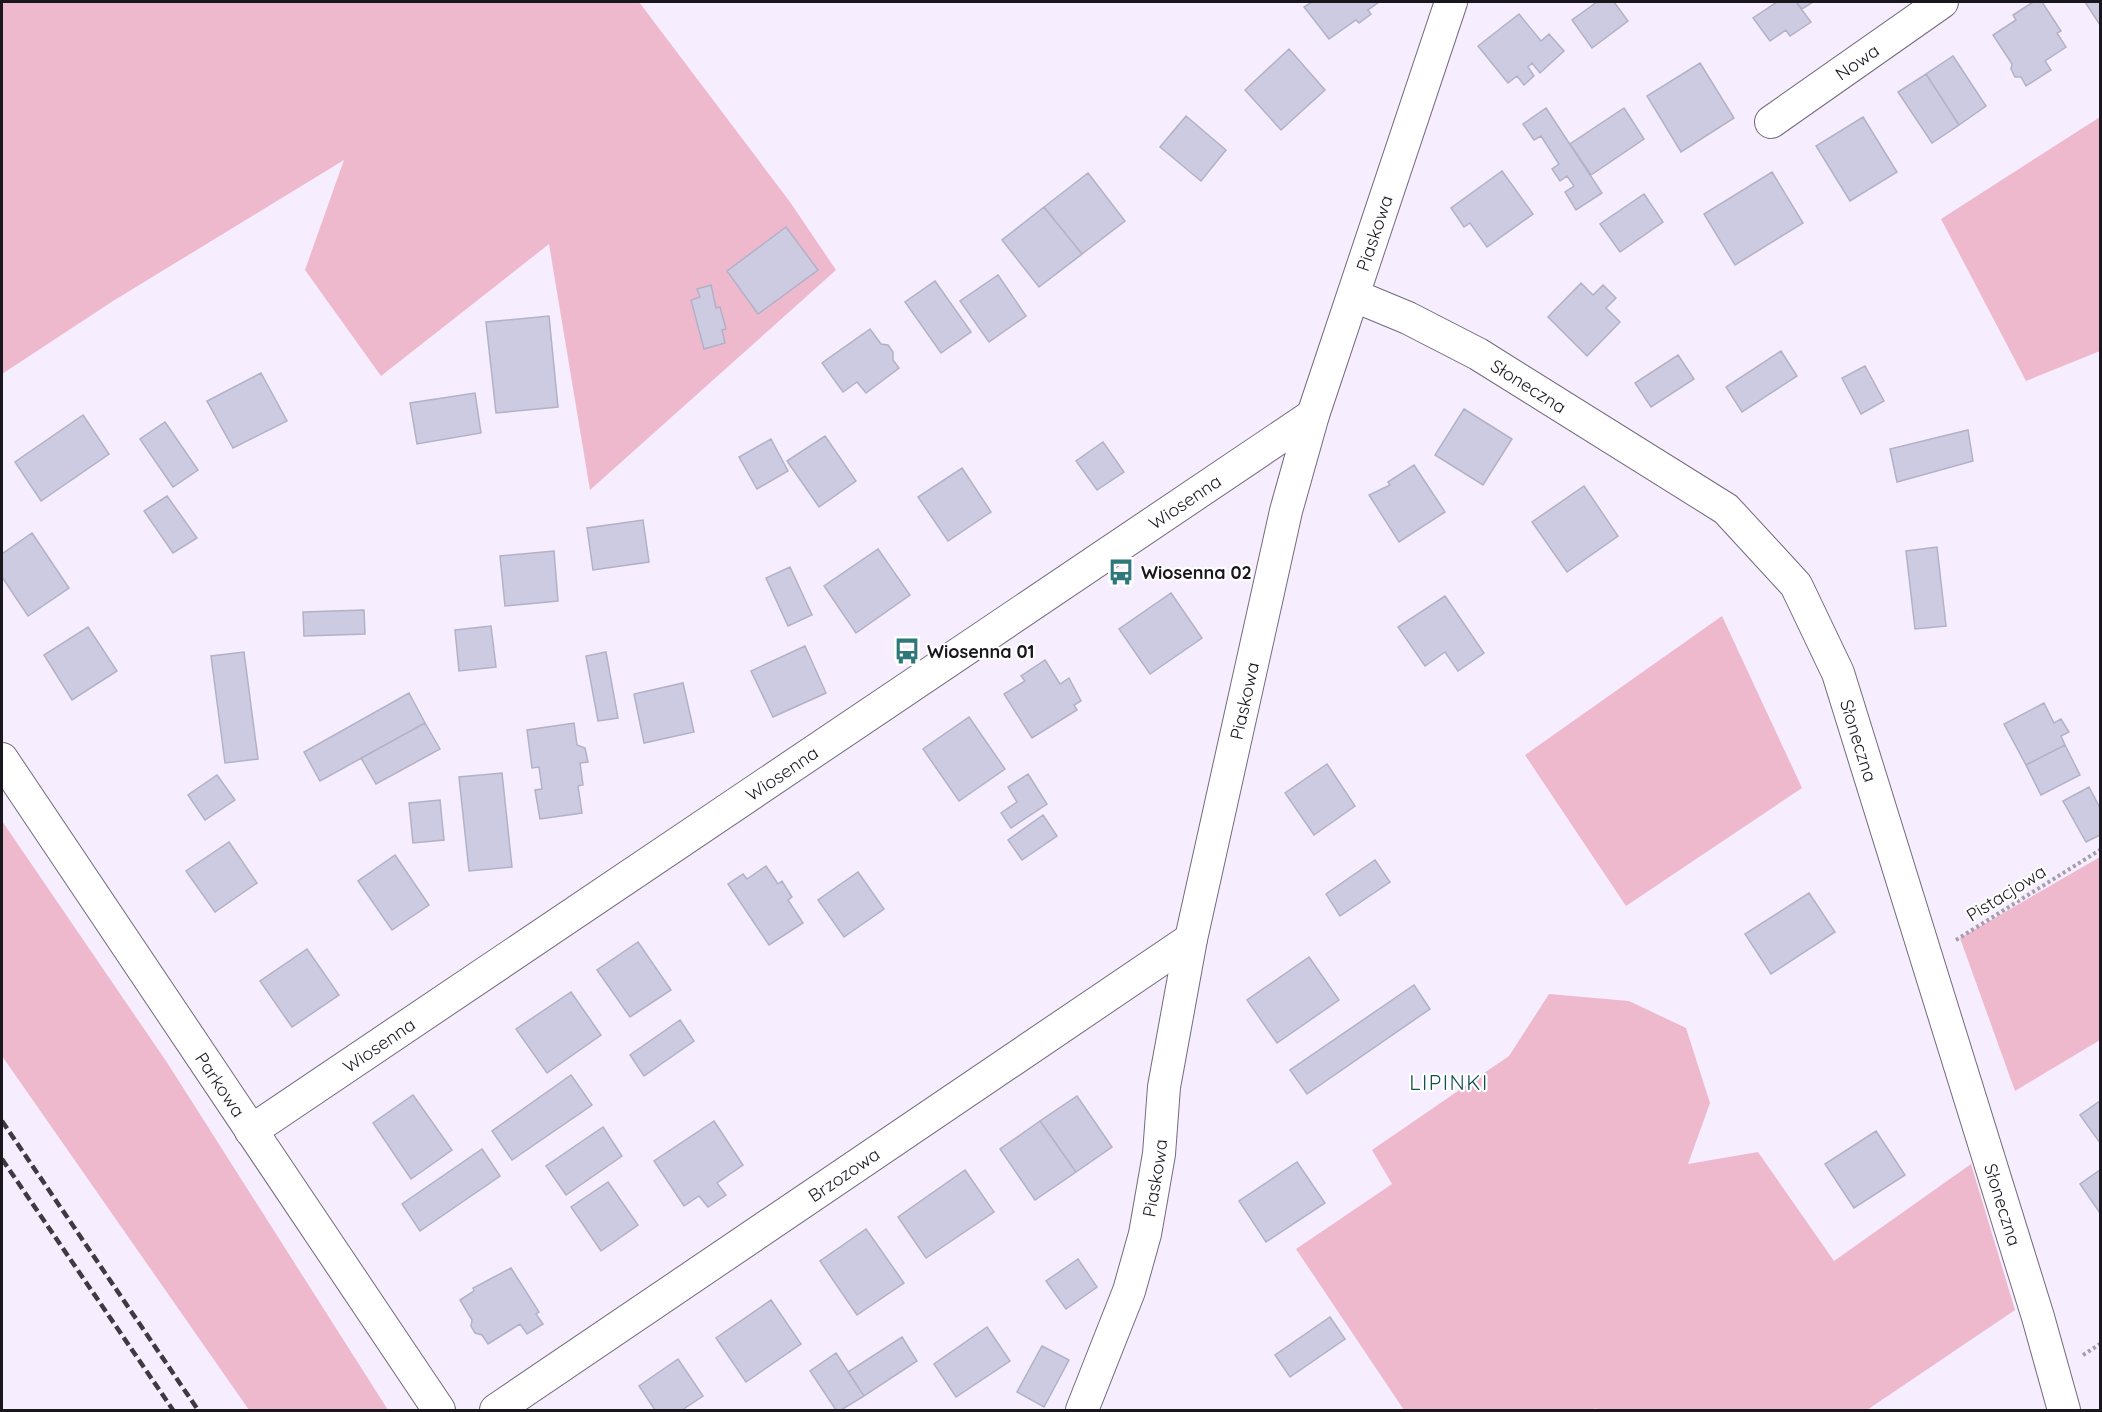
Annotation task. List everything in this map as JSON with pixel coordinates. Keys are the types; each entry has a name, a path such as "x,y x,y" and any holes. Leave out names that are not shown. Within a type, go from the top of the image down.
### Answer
{"street":[{"name":"Piaskowa","path":"1082,1410 1129,1291 1145,1234 1159,1154 1164,1087 1191,939 1286,511 1313,415 1355,296 1451,2"},
{"name":"Nowa","path":"1771,122 1942,2"},
{"name":"Słoneczna","path":"1355,296 1408,318 1478,354 1726,509 1796,585 1838,673 2038,1317 2064,1410"},
{"name":"Wiosenna","path":"251,1131 1313,415"},
{"name":"Parkowa","path":"2,759 438,1410"},
{"name":"Brzozowa","path":"496,1410 1191,939"}],"path":[{"name":"Pistacjowa","path":"1926,958 2100,850"}],"shaded area":[{"path":"2,2 639,2 790,202 836,270 590,490 549,244 381,376 305,270 344,160 113,301 2,374"},
{"path":"2100,117 2100,351 2026,381 1941,219"},
{"path":"1722,616 1802,788 1626,906 1525,755"},
{"path":"2,821 168,1064 388,1410 249,1410 2,1056"},
{"path":"2100,857 2100,1040 2015,1091 1960,938"},
{"path":"1549,994 1629,1001 1686,1028 1710,1103 1688,1164 1758,1152 1834,1261 1971,1164 2015,1310 1867,1410 1597,1410 1596,1408 1592,1410 1404,1410 1296,1249 1392,1184 1372,1150 1509,1056"}],"building":[{"path":"1312,2 1379,2 1368,10 1371,14 1359,23 1356,20 1329,39 1304,7"},
{"path":"1597,2 1614,2 1628,21 1592,48 1572,20"},
{"path":"1777,2 1796,2 1811,22 1790,36 1786,30 1770,41 1753,18"},
{"path":"1796,2 1813,2 1802,9"},
{"path":"2033,2 2042,2 2061,31 2057,33 2066,47 2045,61 2051,70 2026,86 2021,77 2015,77 2011,69 2012,64 1993,35 2016,20 2013,15"},
{"path":"2085,2 2100,2 2100,25"},
{"path":"1519,14 1541,41 1549,34 1564,51 1540,73 1532,63 1528,67 1534,76 1524,85 1517,76 1508,83 1478,46"},
{"path":"1289,49 1325,90 1281,130 1245,90"},
{"path":"1953,56 1986,106 1959,125 1926,74"},
{"path":"1700,63 1734,118 1681,152 1647,96"},
{"path":"1926,74 1959,125 1932,143 1898,92"},
{"path":"1546,108 1602,193 1576,210 1565,192 1574,186 1567,176 1560,181 1552,169 1559,164 1541,136 1534,140 1523,124"},
{"path":"1624,108 1644,139 1591,175 1570,144"},
{"path":"1186,116 1226,150 1201,181 1160,147"},
{"path":"1863,117 1897,172 1850,201 1816,146"},
{"path":"1502,171 1533,214 1487,247 1470,223 1464,227 1451,208"},
{"path":"1772,172 1803,223 1735,265 1704,214"},
{"path":"1088,173 1125,221 1082,254 1044,207"},
{"path":"1644,194 1663,222 1620,252 1600,224"},
{"path":"1044,207 1082,254 1039,287 1002,240"},
{"path":"786,227 818,270 758,314 727,271"},
{"path":"998,275 1026,316 989,342 960,301"},
{"path":"935,281 971,332 941,353 905,302"},
{"path":"1581,283 1593,295 1603,285 1616,298 1606,308 1620,322 1587,356 1548,317"},
{"path":"711,285 716,308 720,307 726,329 722,330 725,343 704,349 691,300 700,297 697,289"},
{"path":"549,316 558,407 496,413 486,322"},
{"path":"870,329 881,344 888,345 893,352 893,360 899,368 866,393 857,382 843,392 822,363"},
{"path":"1781,351 1797,376 1742,412 1726,387"},
{"path":"1678,355 1694,379 1651,407 1635,383"},
{"path":"1865,366 1884,401 1861,414 1842,378"},
{"path":"261,373 287,421 233,448 207,401"},
{"path":"475,393 481,433 417,444 410,403"},
{"path":"1464,409 1512,439 1483,485 1435,455"},
{"path":"83,415 109,454 41,501 15,462"},
{"path":"165,422 198,470 173,487 140,439"},
{"path":"1968,430 1973,461 1897,482 1890,449"},
{"path":"825,436 856,481 819,507 787,461"},
{"path":"771,439 788,471 757,489 739,457"},
{"path":"1103,442 1124,472 1097,490 1076,461"},
{"path":"1414,465 1445,512 1399,542 1369,495 1390,485 1388,482"},
{"path":"962,468 991,512 948,541 918,497"},
{"path":"1584,486 1618,536 1567,572 1532,522"},
{"path":"167,496 197,538 173,553 144,511"},
{"path":"643,520 649,562 593,570 587,528"},
{"path":"32,533 69,588 28,616 2,577 2,554"},
{"path":"1937,547 1946,626 1915,629 1906,551"},
{"path":"878,549 910,595 856,633 824,586"},
{"path":"554,551 558,601 505,606 500,556"},
{"path":"790,567 812,615 788,626 766,578"},
{"path":"1171,593 1202,638 1150,674 1119,629"},
{"path":"1445,596 1484,653 1458,671 1445,652 1425,666 1398,627"},
{"path":"364,610 365,634 304,636 303,612"},
{"path":"491,626 496,667 459,671 455,630"},
{"path":"88,627 117,671 72,700 44,655"},
{"path":"805,646 826,693 773,717 751,671"},
{"path":"244,652 258,759 225,763 211,656"},
{"path":"606,652 618,718 598,721 586,656"},
{"path":"1045,660 1060,684 1069,678 1081,701 1074,705 1077,710 1032,738 1004,694 1025,681 1021,676"},
{"path":"683,683 694,732 644,743 634,694"},
{"path":"409,693 425,723 320,781 304,752"},
{"path":"2044,703 2054,723 2061,719 2069,732 2061,736 2065,745 2026,765 2004,724"},
{"path":"969,717 1005,769 959,801 923,749"},
{"path":"425,723 440,749 376,784 361,758"},
{"path":"574,723 577,745 585,748 588,762 580,763 583,785 578,786 582,813 540,819 535,790 542,789 539,767 532,768 527,730"},
{"path":"2065,745 2080,775 2041,795 2026,765"},
{"path":"1327,764 1355,806 1314,835 1285,793"},
{"path":"502,773 512,867 469,871 459,777"},
{"path":"1028,774 1047,804 1011,828 1001,813 1017,802 1008,787"},
{"path":"217,775 235,800 205,820 188,795"},
{"path":"2089,787 2100,808 2100,835 2086,842 2063,801"},
{"path":"440,800 444,840 413,843 409,803"},
{"path":"1043,815 1057,836 1022,860 1008,840"},
{"path":"229,842 257,883 215,912 186,871"},
{"path":"395,855 429,905 392,930 358,881"},
{"path":"1375,860 1390,882 1340,916 1326,894"},
{"path":"766,866 778,884 782,881 792,897 788,900 803,923 769,945 728,884 743,874 747,879"},
{"path":"858,872 884,909 844,937 818,900"},
{"path":"1809,893 1835,932 1771,974 1745,934"},
{"path":"638,942 671,990 630,1017 597,970"},
{"path":"307,949 339,995 292,1027 260,981"},
{"path":"1309,957 1339,1000 1277,1043 1247,1000"},
{"path":"1414,985 1430,1009 1307,1094 1290,1070"},
{"path":"571,992 601,1035 547,1073 516,1029"},
{"path":"680,1020 694,1041 644,1076 630,1055"},
{"path":"571,1075 592,1105 512,1160 492,1131"},
{"path":"413,1095 452,1150 411,1179 373,1123"},
{"path":"1077,1096 1112,1147 1076,1172 1040,1121"},
{"path":"2100,1101 2100,1143 2080,1115"},
{"path":"714,1121 743,1165 717,1183 726,1195 708,1207 699,1196 684,1206 654,1161"},
{"path":"1040,1121 1076,1172 1035,1200 1000,1149"},
{"path":"603,1127 622,1156 566,1195 546,1166"},
{"path":"1876,1131 1905,1175 1854,1208 1825,1164"},
{"path":"482,1149 500,1176 420,1231 402,1204"},
{"path":"1297,1162 1325,1203 1266,1242 1239,1201"},
{"path":"965,1170 994,1212 926,1258 898,1217"},
{"path":"2100,1170 2100,1213 2080,1184"},
{"path":"608,1182 638,1225 601,1251 571,1207"},
{"path":"866,1229 904,1283 857,1315 820,1261"},
{"path":"1078,1259 1097,1287 1066,1309 1046,1281"},
{"path":"511,1268 539,1312 536,1314 543,1324 527,1334 520,1324 488,1344 482,1335 475,1333 471,1326 472,1320 460,1300 474,1291 473,1288"},
{"path":"771,1300 801,1344 746,1382 716,1338"},
{"path":"1330,1317 1345,1339 1290,1377 1275,1355"},
{"path":"987,1327 1010,1361 956,1397 934,1364"},
{"path":"902,1337 917,1361 864,1396 848,1372"},
{"path":"1042,1346 1069,1360 1044,1407 1017,1392"},
{"path":"836,1353 864,1396 841,1410 836,1410 810,1371"},
{"path":"678,1359 703,1396 682,1410 655,1410 639,1386"}],"railway":[{"path":"2,1121 198,1410"},
{"path":"2,1159 173,1410"}],"place":[{"name":"Wiosenna 02","path":"1121,572"},
{"name":"Wiosenna 01","path":"907,651"}],"district":[{"name":"LIPINKI","path":"1449,1082"}]}
